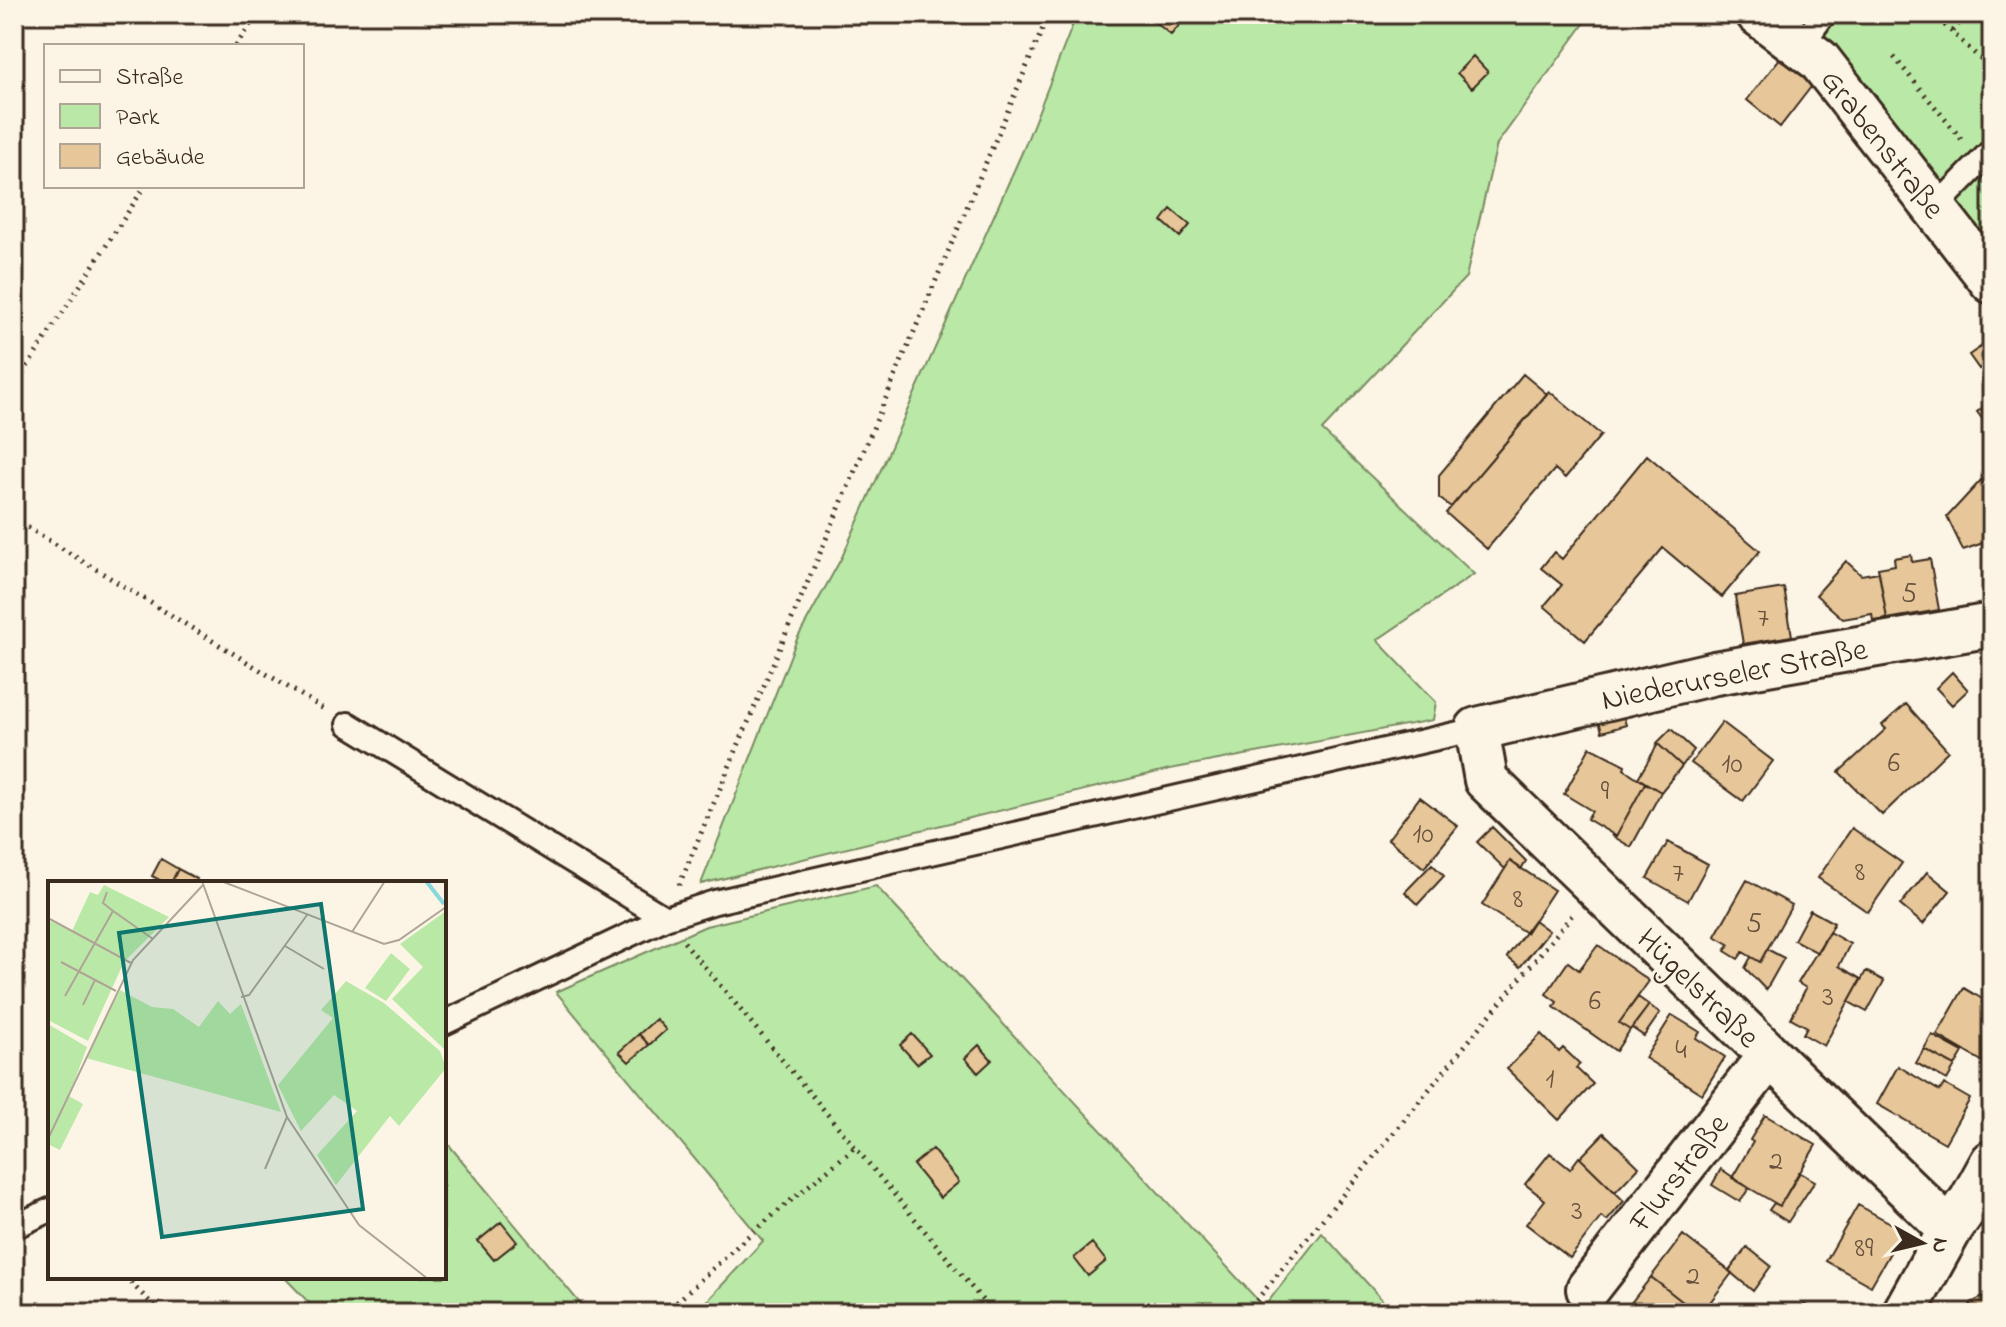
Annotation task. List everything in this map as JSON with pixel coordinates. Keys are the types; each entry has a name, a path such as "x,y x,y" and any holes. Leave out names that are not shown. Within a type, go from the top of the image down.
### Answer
{"street":[{"name":"Grabenstraße","path":"1758,14 1812,30 1819,60 1992,282"},
{"name":"Niederurseler Straße","path":"1477,729 1715,673 1992,625"},
{"name":"Hügelstraße","path":"1477,729 1486,780 1950,1230"},
{"name":"Flurstraße","path":"1588,1289 1769,1056"},
{"path":"1904,1313 1992,1162"}],"lane":[{"path":"1935,208 1986,156"},
{"path":"348,724 665,918"},
{"path":"446,1022 665,918 715,902 1477,729"},
{"path":"14,1227 48,1211"}],"path":[{"path":"237,44 257,14"},
{"path":"993,1313 665,918 1049,14"},
{"path":"1933,14 1992,70"},
{"path":"1951,31 1967,14"},
{"path":"1979,14 1992,26"},
{"path":"1894,57 1986,156"},
{"path":"14,387 144,188"},
{"path":"14,519 348,724"},
{"path":"1246,1313 1596,887"},
{"path":"665,1313 747,1237 854,1148"},
{"path":"127,1279 161,1313"}],"green space":[{"path":"1077,14 1591,14 1497,144 1466,277 1322,430 1474,574 1377,640 1436,702 1433,720 1170,769 701,884 797,639 842,557 1024,148"},
{"path":"1814,14 1992,14 1992,256 1825,45"},
{"path":"876,886 1264,1307 1322,1233 1394,1313 696,1313 763,1241 556,992 706,926"},
{"path":"446,1141 588,1313 319,1313 286,1279 446,1279"}],"building":[{"path":"1162,14 1187,16 1171,35 1155,22"},
{"path":"1473,56 1488,72 1472,88 1457,73"},
{"path":"1781,57 1814,83 1780,127 1747,100"},
{"path":"1171,209 1190,225 1180,237 1162,221"},
{"path":"1992,339 1992,359 1979,369 1969,355"},
{"path":"1523,374 1547,394 1451,507 1439,498 1439,475"},
{"path":"1549,391 1601,435 1565,478 1555,469 1487,549 1446,513"},
{"path":"1992,400 1992,431 1977,412"},
{"path":"1647,455 1760,551 1722,597 1663,548 1585,641 1544,606 1562,585 1541,568 1554,552 1562,559"},
{"path":"1983,478 1992,486 1992,536 1963,550 1947,517"},
{"path":"1911,555 1912,562 1930,559 1939,610 1887,619 1878,568 1895,565 1894,558"},
{"path":"1846,561 1861,575 1879,572 1887,619 1873,621 1872,614 1843,619 1816,595"},
{"path":"1784,588 1792,636 1743,644 1735,596"},
{"path":"1952,672 1968,690 1952,705 1936,688"},
{"path":"1906,704 1948,751 1882,815 1839,772 1886,729 1882,725"},
{"path":"1623,715 1626,725 1602,732 1599,721"},
{"path":"1722,722 1773,761 1743,801 1691,763"},
{"path":"1671,729 1694,750 1682,766 1657,743"},
{"path":"1658,744 1682,766 1661,792 1638,778"},
{"path":"1590,747 1625,765 1624,769 1645,783 1616,836 1587,819 1592,811 1564,794"},
{"path":"1645,783 1661,792 1631,847 1611,835 1616,836"},
{"path":"1420,797 1458,826 1424,868 1388,839"},
{"path":"1492,827 1526,861 1521,869 1510,861 1505,869 1477,842"},
{"path":"1852,828 1902,863 1868,912 1818,878"},
{"path":"1668,842 1708,864 1688,901 1647,878"},
{"path":"161,859 178,869 172,881 161,881 152,876"},
{"path":"1510,861 1554,890 1526,933 1482,905"},
{"path":"1432,864 1444,876 1418,904 1405,892"},
{"path":"178,869 197,879 196,881 172,881"},
{"path":"1927,872 1950,891 1923,924 1900,905"},
{"path":"1747,880 1792,905 1760,962 1743,952 1738,959 1725,951 1729,944 1715,936"},
{"path":"1810,910 1834,923 1818,953 1794,940"},
{"path":"1534,920 1549,931 1520,967 1507,957"},
{"path":"1829,932 1850,944 1839,966 1861,979 1824,1046 1803,1034 1807,1027 1791,1018 1806,988 1798,983"},
{"path":"1598,945 1649,981 1619,1023 1630,1030 1616,1051 1554,1007 1557,1002 1546,994 1568,962 1579,970"},
{"path":"1767,949 1784,958 1766,990 1745,968 1751,957 1760,962"},
{"path":"1866,971 1884,981 1867,1012 1849,1002"},
{"path":"1992,984 1992,1001 1985,997"},
{"path":"1964,988 1992,1009 1992,1067 1937,1035"},
{"path":"1638,997 1649,1005 1630,1030 1619,1023"},
{"path":"1649,1005 1660,1013 1644,1036 1632,1028"},
{"path":"1672,1015 1700,1032 1696,1038 1725,1057 1702,1094 1645,1058"},
{"path":"656,1019 666,1030 649,1045 639,1034"},
{"path":"639,1034 649,1045 629,1062 619,1052"},
{"path":"912,1034 930,1054 917,1064 900,1045"},
{"path":"1541,1034 1559,1052 1563,1048 1580,1064 1576,1068 1593,1084 1559,1120 1507,1069"},
{"path":"1932,1035 1963,1052 1955,1066 1924,1049"},
{"path":"979,1045 992,1060 978,1073 965,1058"},
{"path":"1924,1049 1955,1066 1947,1080 1916,1063"},
{"path":"1898,1066 1940,1091 1944,1084 1970,1099 1945,1143 1877,1104"},
{"path":"1765,1115 1816,1145 1780,1206 1732,1178"},
{"path":"1604,1133 1639,1167 1615,1192 1580,1158"},
{"path":"932,1149 959,1182 940,1198 913,1165"},
{"path":"1550,1153 1570,1169 1579,1157 1624,1201 1607,1221 1601,1217 1570,1258 1526,1224 1545,1200 1525,1184"},
{"path":"1721,1169 1749,1188 1740,1202 1712,1185"},
{"path":"1799,1172 1815,1181 1788,1222 1769,1210 1774,1203 1780,1206"},
{"path":"1858,1205 1903,1230 1871,1286 1826,1261"},
{"path":"501,1222 517,1242 494,1260 478,1241"},
{"path":"1683,1235 1732,1273 1702,1313 1697,1313 1651,1277"},
{"path":"1092,1243 1106,1261 1088,1276 1074,1258"},
{"path":"1747,1247 1771,1266 1753,1291 1729,1271"},
{"path":"1651,1277 1697,1313 1634,1313 1627,1308"},
{"path":"1983,1297 1992,1299 1992,1313 1968,1313 1971,1303"},
{"path":"1804,1304 1820,1313 1799,1313"}]}
